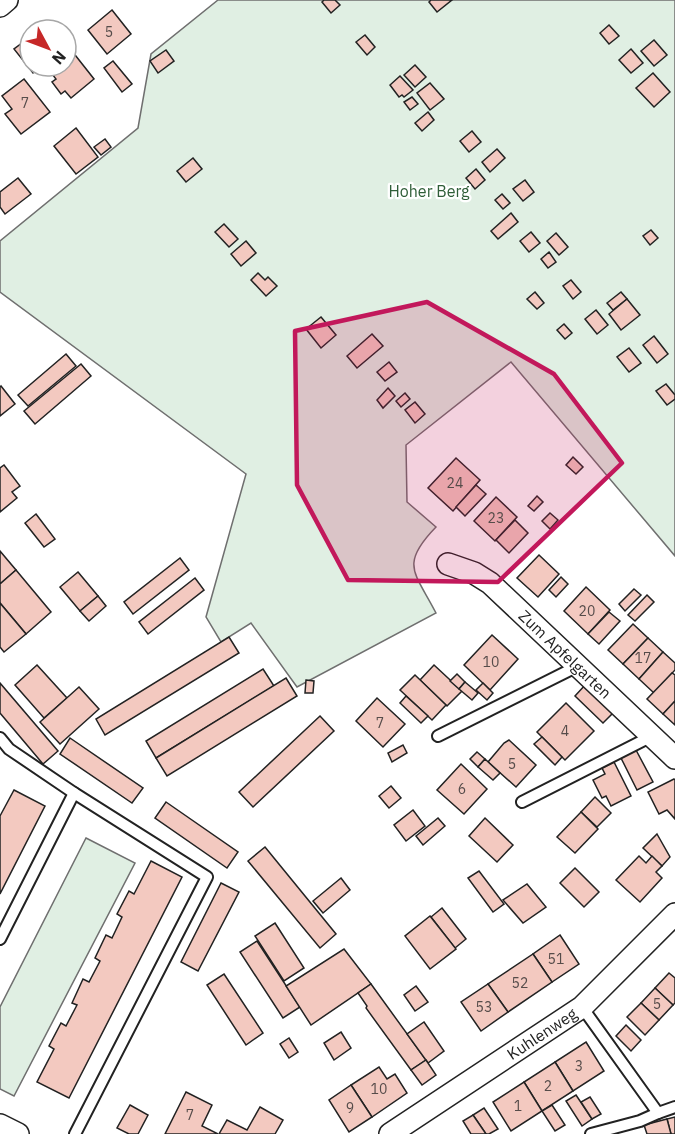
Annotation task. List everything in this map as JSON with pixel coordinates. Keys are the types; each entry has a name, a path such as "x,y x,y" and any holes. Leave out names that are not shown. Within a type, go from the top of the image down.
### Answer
{"street":[{"path":"0,6 7,0"},
{"name":"Zum Apfelgarten","path":"448,564 474,573 490,583 675,758"},
{"name":"Kuhlenweg","path":"390,1134 582,1007 675,914"},
{"path":"0,1125 18,1134"}],"lane":[{"path":"438,736 578,666"},
{"path":"522,802 652,736"},
{"path":"0,738 9,749 74,793 207,877 75,1134"},
{"path":"0,939 74,793"},
{"path":"582,1007 658,1113"},
{"path":"591,1134 640,1121 675,1107"}],"highlighted area":[{"path":"427,302 554,374 622,463 498,582 348,580 297,485 295,331"}],"green space":[{"name":"Hoher Berg","path":"218,0 675,0 675,556 511,362 406,445 407,502 436,527 417,551 414,569 436,613 297,687 251,623 221,642 206,617 246,474 0,292 0,241 138,128 151,54"},
{"path":"86,838 135,863 14,1096 0,1089 0,1007"}],"building":[{"path":"335,0 340,5 331,13 322,2"},
{"path":"431,0 452,0 437,12 429,2"},
{"path":"112,10 131,34 107,54 88,30"},
{"path":"609,25 619,36 609,44 600,33"},
{"path":"365,35 375,47 367,55 356,42"},
{"path":"654,40 667,55 654,66 641,51"},
{"path":"631,49 643,63 631,73 619,60"},
{"path":"166,50 174,61 158,73 150,61"},
{"path":"78,59 94,79 71,98 65,91 61,94 52,82 56,79 78,78"},
{"path":"113,61 132,84 122,92 104,68"},
{"path":"415,65 426,77 415,87 404,75"},
{"path":"653,73 670,92 654,107 636,88"},
{"path":"400,76 413,90 404,97 402,95 399,97 390,85"},
{"path":"24,79 50,112 21,134 5,114 12,109 2,96"},
{"path":"430,83 444,99 430,110 417,93"},
{"path":"412,97 418,104 410,110 404,102"},
{"path":"428,112 434,120 422,131 415,123"},
{"path":"76,128 98,157 76,174 54,146"},
{"path":"472,131 481,142 469,152 460,141"},
{"path":"105,139 111,147 101,155 94,147"},
{"path":"497,149 505,158 490,172 482,162"},
{"path":"193,158 202,169 186,182 177,171"},
{"path":"476,169 485,180 475,189 466,178"},
{"path":"18,178 31,194 5,214 0,207 0,192"},
{"path":"525,180 534,192 523,201 513,189"},
{"path":"502,194 510,203 503,209 495,200"},
{"path":"511,213 518,222 498,239 491,231"},
{"path":"224,224 238,239 229,247 215,232"},
{"path":"651,230 658,238 650,245 643,236"},
{"path":"531,232 540,243 529,252 520,241"},
{"path":"556,233 568,247 559,255 547,241"},
{"path":"246,241 256,253 241,266 231,254"},
{"path":"549,252 556,262 548,268 541,259"},
{"path":"258,273 265,280 268,277 277,286 266,296 251,280"},
{"path":"571,280 581,292 573,299 563,286"},
{"path":"535,292 544,303 537,309 527,299"},
{"path":"621,292 627,299 613,310 607,303"},
{"path":"627,299 640,315 621,330 609,314"},
{"path":"596,310 608,325 597,334 585,319"},
{"path":"321,317 336,335 321,348 306,329"},
{"path":"564,324 572,333 565,339 557,330"},
{"path":"372,334 383,346 357,368 347,356"},
{"path":"654,336 668,354 657,363 643,345"},
{"path":"629,348 641,363 629,372 617,357"},
{"path":"66,354 76,366 28,406 18,395"},
{"path":"389,362 397,372 385,381 377,372"},
{"path":"81,364 91,376 35,424 24,411"},
{"path":"666,384 675,395 675,399 667,405 656,391"},
{"path":"0,387 15,404 0,416"},
{"path":"388,388 395,396 383,408 377,400"},
{"path":"405,393 410,399 401,407 396,401"},
{"path":"415,402 425,414 415,423 405,410"},
{"path":"573,457 583,467 576,474 566,465"},
{"path":"456,458 480,480 453,511 428,488"},
{"path":"4,465 20,486 12,492 17,498 0,512 0,468"},
{"path":"476,485 486,494 465,516 456,507"},
{"path":"537,496 543,502 534,511 528,506"},
{"path":"496,497 517,517 495,541 474,521"},
{"path":"550,513 558,520 550,529 542,521"},
{"path":"36,514 55,539 44,547 25,523"},
{"path":"515,520 528,533 509,553 496,540"},
{"path":"0,551 16,570 0,584"},
{"path":"539,555 559,574 538,597 517,578"},
{"path":"180,558 189,570 133,614 124,602"},
{"path":"16,570 51,612 26,634 0,603 0,584"},
{"path":"78,572 98,596 80,611 60,587"},
{"path":"561,577 568,584 556,597 549,590"},
{"path":"195,578 204,590 148,634 139,622"},
{"path":"586,587 610,610 588,634 564,611"},
{"path":"634,589 641,595 625,611 619,604"},
{"path":"647,595 654,602 635,621 628,615"},
{"path":"98,596 106,606 89,621 80,611"},
{"path":"0,603 26,634 4,652 0,647"},
{"path":"609,612 620,621 599,644 588,634"},
{"path":"633,624 648,638 623,664 608,650"},
{"path":"492,635 518,659 490,690 464,665"},
{"path":"229,637 239,653 105,735 96,719"},
{"path":"648,638 663,652 639,679 623,664"},
{"path":"663,652 675,663 675,670 654,693 639,679"},
{"path":"37,665 67,698 44,718 15,685"},
{"path":"434,665 462,691 447,706 420,680"},
{"path":"263,669 274,686 156,758 146,741"},
{"path":"672,673 675,675 675,701 663,714 647,699"},
{"path":"457,674 465,682 459,689 450,681"},
{"path":"415,675 446,705 432,720 400,690"},
{"path":"286,678 297,696 167,776 156,758"},
{"path":"306,680 314,681 313,693 305,693"},
{"path":"465,682 478,693 472,700 459,689"},
{"path":"0,683 58,751 43,764 0,713"},
{"path":"483,683 493,693 487,700 476,690"},
{"path":"586,684 615,711 603,723 575,696"},
{"path":"79,687 99,709 60,744 40,722"},
{"path":"406,696 428,716 421,723 400,703"},
{"path":"377,698 405,724 383,747 356,721"},
{"path":"675,701 675,725 663,714"},
{"path":"566,703 594,731 565,760 537,732"},
{"path":"320,716 334,731 253,807 239,792"},
{"path":"542,737 562,757 555,765 534,744"},
{"path":"70,738 143,788 132,803 60,754"},
{"path":"509,740 536,765 516,787 488,762"},
{"path":"403,745 407,753 392,762 388,753"},
{"path":"636,750 653,782 637,790 621,758"},
{"path":"477,752 485,759 478,767 470,759"},
{"path":"485,759 500,773 493,780 478,767"},
{"path":"614,762 631,796 611,806 606,796 602,798 593,780 605,774 602,768"},
{"path":"461,764 487,789 464,814 437,790"},
{"path":"674,779 675,819 667,810 659,814 648,792"},
{"path":"391,786 401,798 389,808 379,796"},
{"path":"14,790 45,806 0,894 0,816"},
{"path":"595,797 611,813 597,827 581,812"},
{"path":"166,802 238,852 227,868 155,818"},
{"path":"413,810 425,826 406,841 394,825"},
{"path":"581,812 598,829 575,853 557,837"},
{"path":"438,818 445,826 423,845 416,836"},
{"path":"485,818 513,845 497,862 469,836"},
{"path":"657,834 670,857 662,866 643,848"},
{"path":"265,847 336,934 320,948 248,861"},
{"path":"639,856 646,863 652,856 662,866 656,872 662,878 640,902 616,880"},
{"path":"151,861 182,877 69,1098 37,1082 54,1049 49,1046 61,1023 66,1026 77,1005 72,1003 83,979 89,982 100,961 95,958 106,935 112,938 122,917 117,914 129,891 134,894"},
{"path":"575,868 599,892 584,907 560,883"},
{"path":"479,871 504,904 493,912 468,878"},
{"path":"341,878 350,890 323,913 313,901"},
{"path":"221,883 239,892 198,971 181,962"},
{"path":"527,884 546,907 523,923 503,900"},
{"path":"442,908 466,939 455,948 431,917"},
{"path":"430,916 456,949 430,969 405,936"},
{"path":"275,923 304,968 284,981 255,936"},
{"path":"560,935 579,964 552,982 533,954"},
{"path":"257,941 300,1007 283,1018 240,952"},
{"path":"344,949 371,984 311,1025 286,986"},
{"path":"533,954 552,982 508,1012 488,984"},
{"path":"669,973 675,978 675,1003 673,1005 655,988"},
{"path":"224,974 263,1033 246,1045 207,985"},
{"path":"371,984 426,1060 411,1070 366,1008 367,1006 358,993"},
{"path":"488,984 508,1012 481,1031 461,1002"},
{"path":"416,986 428,1002 415,1011 404,995"},
{"path":"655,988 673,1005 659,1020 641,1003"},
{"path":"641,1003 659,1020 645,1035 627,1017"},
{"path":"424,1022 444,1051 428,1063 407,1034"},
{"path":"626,1025 641,1040 631,1051 616,1036"},
{"path":"341,1032 351,1048 334,1060 324,1043"},
{"path":"289,1038 298,1052 289,1058 280,1044"},
{"path":"586,1042 604,1071 573,1091 555,1062"},
{"path":"426,1060 436,1075 422,1085 411,1070"},
{"path":"555,1062 573,1091 542,1111 524,1082"},
{"path":"379,1067 387,1079 395,1074 407,1093 372,1117 351,1085"},
{"path":"524,1082 542,1111 511,1131 493,1102"},
{"path":"351,1085 372,1117 349,1132 329,1100"},
{"path":"186,1092 212,1105 202,1126 218,1134 165,1134"},
{"path":"576,1095 592,1119 582,1126 566,1101"},
{"path":"590,1097 601,1114 592,1119 581,1102"},
{"path":"130,1105 148,1115 138,1134 129,1134 117,1128"},
{"path":"552,1105 565,1125 555,1131 542,1111"},
{"path":"260,1107 283,1120 275,1134 219,1134 227,1120 247,1130"},
{"path":"484,1108 498,1129 489,1134 486,1134 473,1115"},
{"path":"473,1115 486,1134 471,1134 463,1121"},
{"path":"675,1117 675,1134 671,1134 667,1119"},
{"path":"667,1119 671,1134 647,1134 644,1125"}]}
